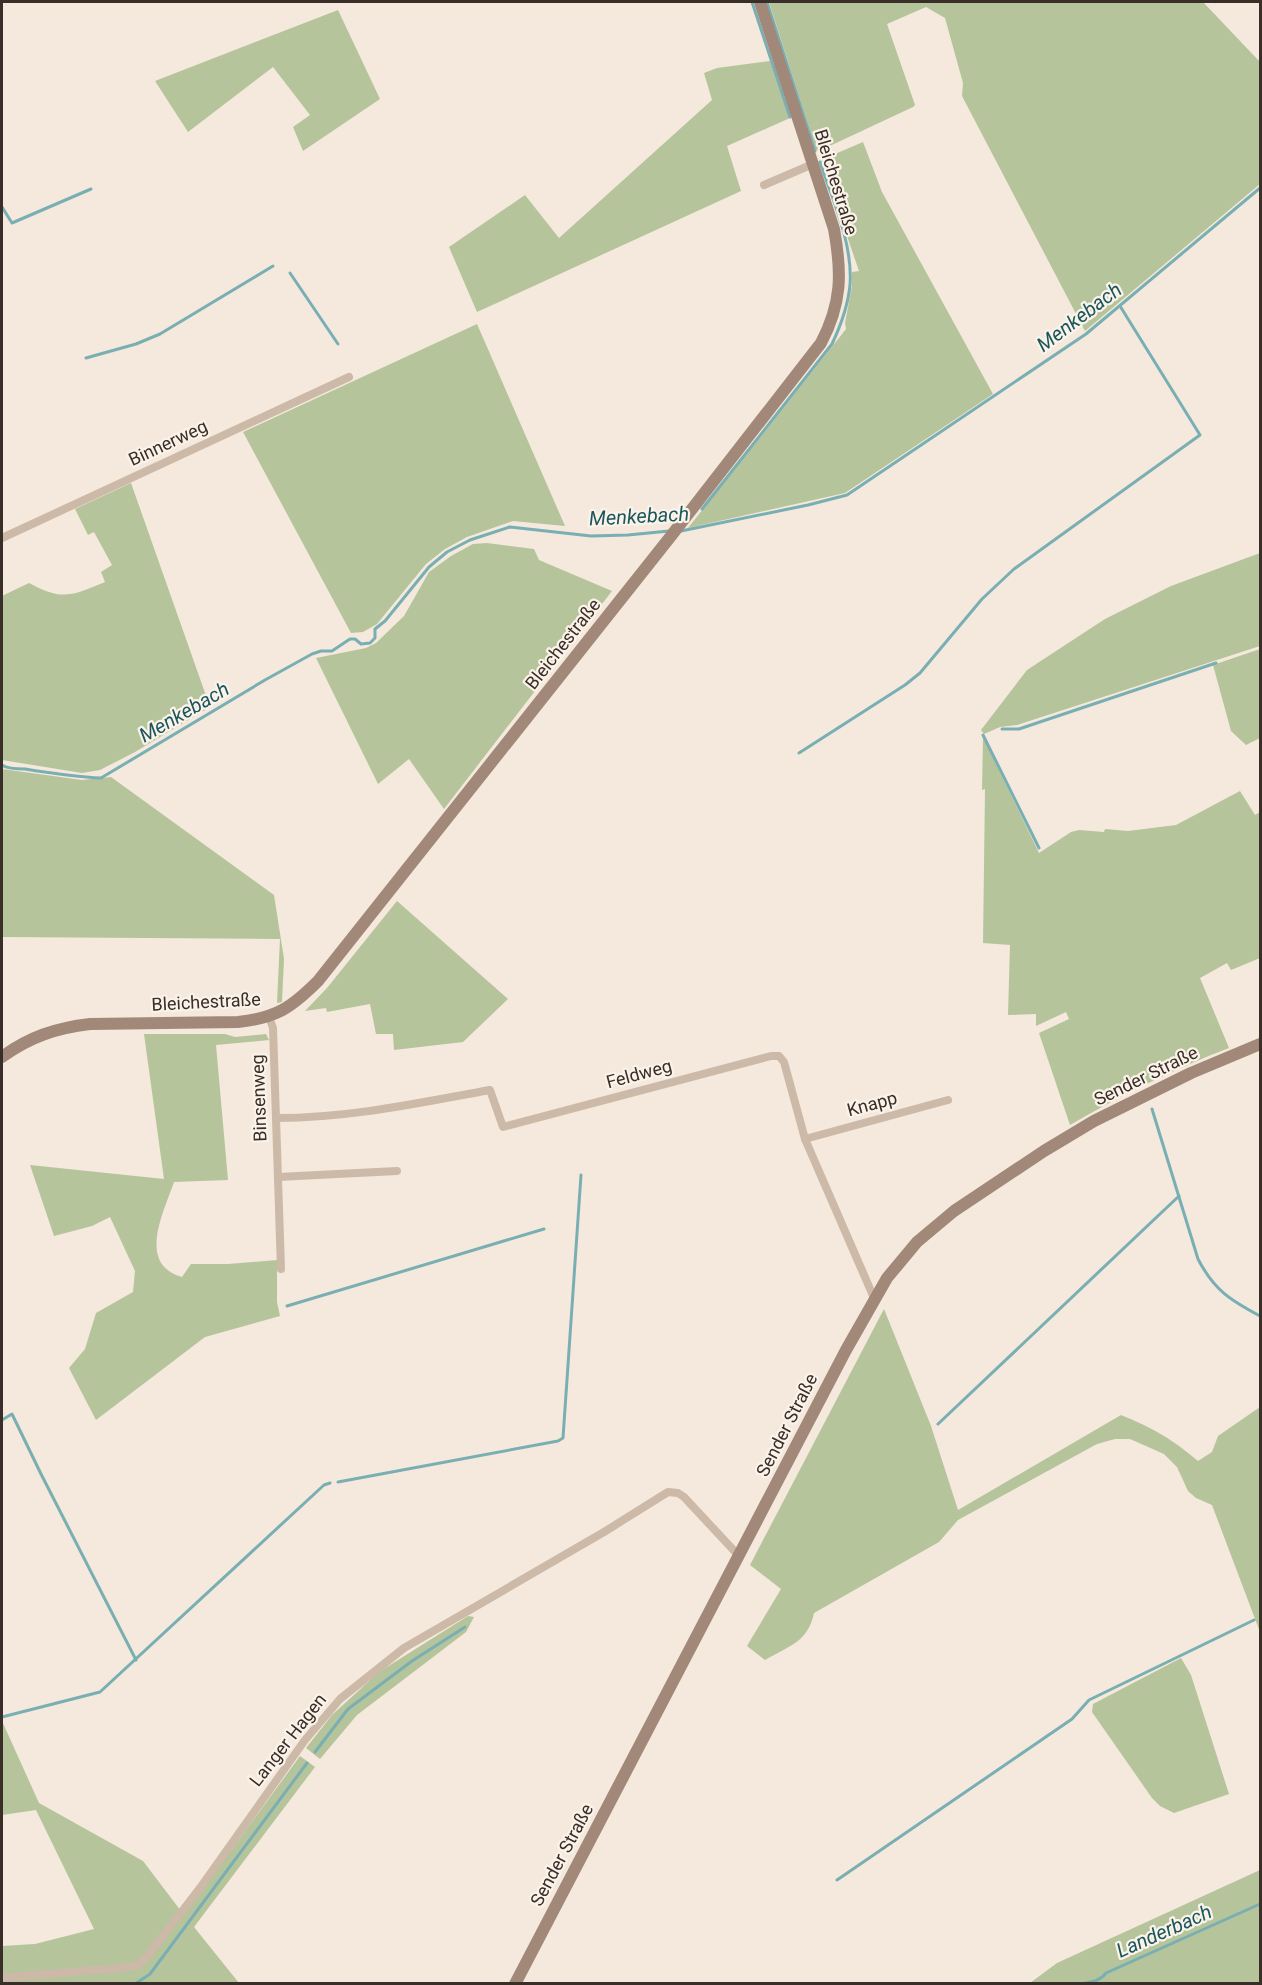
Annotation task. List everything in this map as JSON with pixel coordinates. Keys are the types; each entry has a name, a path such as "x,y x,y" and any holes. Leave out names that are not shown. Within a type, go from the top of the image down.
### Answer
{"street":[{"name":"Bleichestraße","path":"2,1057 36,1036 69,1027 90,1024 238,1022 269,1017 304,996 671,536 821,343 831,324 840,286 834,229 760,2"},
{"path":"764,185 813,164"},
{"name":"Binnerweg","path":"2,538 349,377"},
{"name":"Binsenweg","path":"269,1017 273,1028 281,1269"},
{"name":"Sender Straße","path":"515,1983 874,1298 887,1278 917,1242 954,1211 1034,1157 1094,1121 1146,1094 1260,1044"},
{"name":"Feldweg","path":"277,1118 320,1118 348,1115 490,1090 503,1127 771,1056 779,1056 784,1062 805,1140 874,1298"},
{"name":"Knapp","path":"805,1140 948,1100"},
{"path":"279,1178 397,1171"},
{"name":"Langer Hagen","path":"2,1978 120,1968 136,1965 146,1958 200,1888 305,1740 340,1700 404,1648 604,1532 668,1492 678,1493 684,1497 739,1556"}],"green space":[{"path":"769,2 1203,2 1260,62 1260,184 1085,331 962,96 963,83 945,18 926,7 887,24 915,105 819,151 816,150"},
{"path":"338,10 380,99 303,151 293,127 310,115 273,67 188,132 155,81"},
{"path":"770,61 790,118 727,146 741,191 477,312 449,247 525,195 559,238 712,100 704,73 717,68"},
{"path":"863,142 882,192 993,394 845,493 688,528 846,329 852,272 859,271 821,160"},
{"path":"477,324 565,526 513,521 467,537 445,549 426,564 377,624 363,632 351,633 243,432"},
{"path":"131,483 210,707 100,770 82,773 2,760 2,596 29,583 50,592 67,594 83,591 105,582 101,572 112,565 94,532 88,535 75,509"},
{"path":"487,543 534,549 539,560 612,591 444,809 409,759 378,784 316,658 366,648 376,643 404,616 429,572 473,544"},
{"path":"1260,553 1260,646 1017,725 1000,727 984,734 981,730 1027,670 1105,619 1171,586"},
{"path":"1260,649 1260,738 1246,745 1231,731 1213,665"},
{"path":"983,737 1039,853 1071,832 1079,830 1128,831 1176,825 1240,791 1255,815 1260,812 1260,958 1231,970 1227,963 1200,978 1229,1048 1148,1083 1070,1125 1039,1033 1069,1019 1066,1012 1036,1026 1036,1014 1008,1015 1010,945 983,943 985,789 982,790"},
{"path":"2,769 82,780 111,777 274,895 284,959 282,1002 277,1003 280,939 2,937"},
{"path":"397,901 508,999 463,1042 394,1050 393,1034 376,1034 370,1004 327,1012 326,1008 305,1011 327,988"},
{"path":"144,1034 225,1034 235,1037 266,1034 269,1040 216,1045 228,1180 174,1182 158,1229 157,1253 161,1263 171,1272 182,1277 191,1264 277,1260 277,1302 280,1316 205,1337 96,1420 69,1368 85,1349 96,1313 133,1292 135,1271 110,1217 92,1226 54,1236 30,1165 164,1179"},
{"path":"884,1309 931,1426 958,1510 1121,1415 1162,1435 1198,1461 1212,1452 1218,1436 1260,1407 1260,1632 1212,1505 1196,1498 1188,1491 1177,1467 1164,1454 1130,1439 1115,1439 1097,1444 958,1520 939,1542 814,1613 807,1631 789,1647 765,1660 747,1646 781,1589 750,1565"},
{"path":"468,1616 474,1617 466,1632 357,1715 320,1759 306,1748 332,1715 379,1672"},
{"path":"1181,1658 1191,1675 1229,1794 1174,1813 1160,1806 1152,1798 1092,1712 1093,1704"},
{"path":"2,1721 39,1803 143,1861 184,1915 300,1756 315,1767 194,1927 239,1983 2,1983 2,1946 35,1944 94,1929 36,1810 2,1815"},
{"path":"1260,1870 1260,1983 1030,1983 1057,1963"}],"waterway":[{"path":"752,2 790,117"},
{"path":"767,2 815,151"},
{"path":"702,509 832,344 844,315 850,285 848,254 841,223 820,162"},
{"name":"Menkebach","path":"681,531 847,495 1086,334 1260,188"},
{"path":"2,207 12,223 91,189"},
{"path":"86,358 136,344 160,334 273,266"},
{"path":"290,273 338,344"},
{"path":"799,753 905,685 920,673 982,599 1014,569 1200,435 1120,306"},
{"name":"Menkebach","path":"2,765 10,768 101,778 312,654 332,651 350,639 355,639 361,644 370,643 375,638 375,629 385,621 429,567 447,552 470,540 510,527 591,536 669,531"},
{"path":"1002,729 1019,729 1216,663"},
{"path":"983,735 1039,848"},
{"path":"1152,1109 1198,1259 1210,1279 1224,1293 1260,1316"},
{"path":"338,1482 558,1441 563,1438 581,1175"},
{"path":"938,1424 1179,1196"},
{"path":"287,1306 544,1229"},
{"path":"2,1420 12,1414 136,1660"},
{"path":"2,1717 100,1692 324,1485 330,1483"},
{"path":"837,1880 1072,1719 1089,1700 1254,1620"},
{"path":"315,1752 348,1709 412,1661 465,1627"},
{"path":"135,1984 150,1974 307,1763"},
{"name":"Landerbach","path":"1080,1984 1098,1980 1106,1973 1260,1904"}]}
